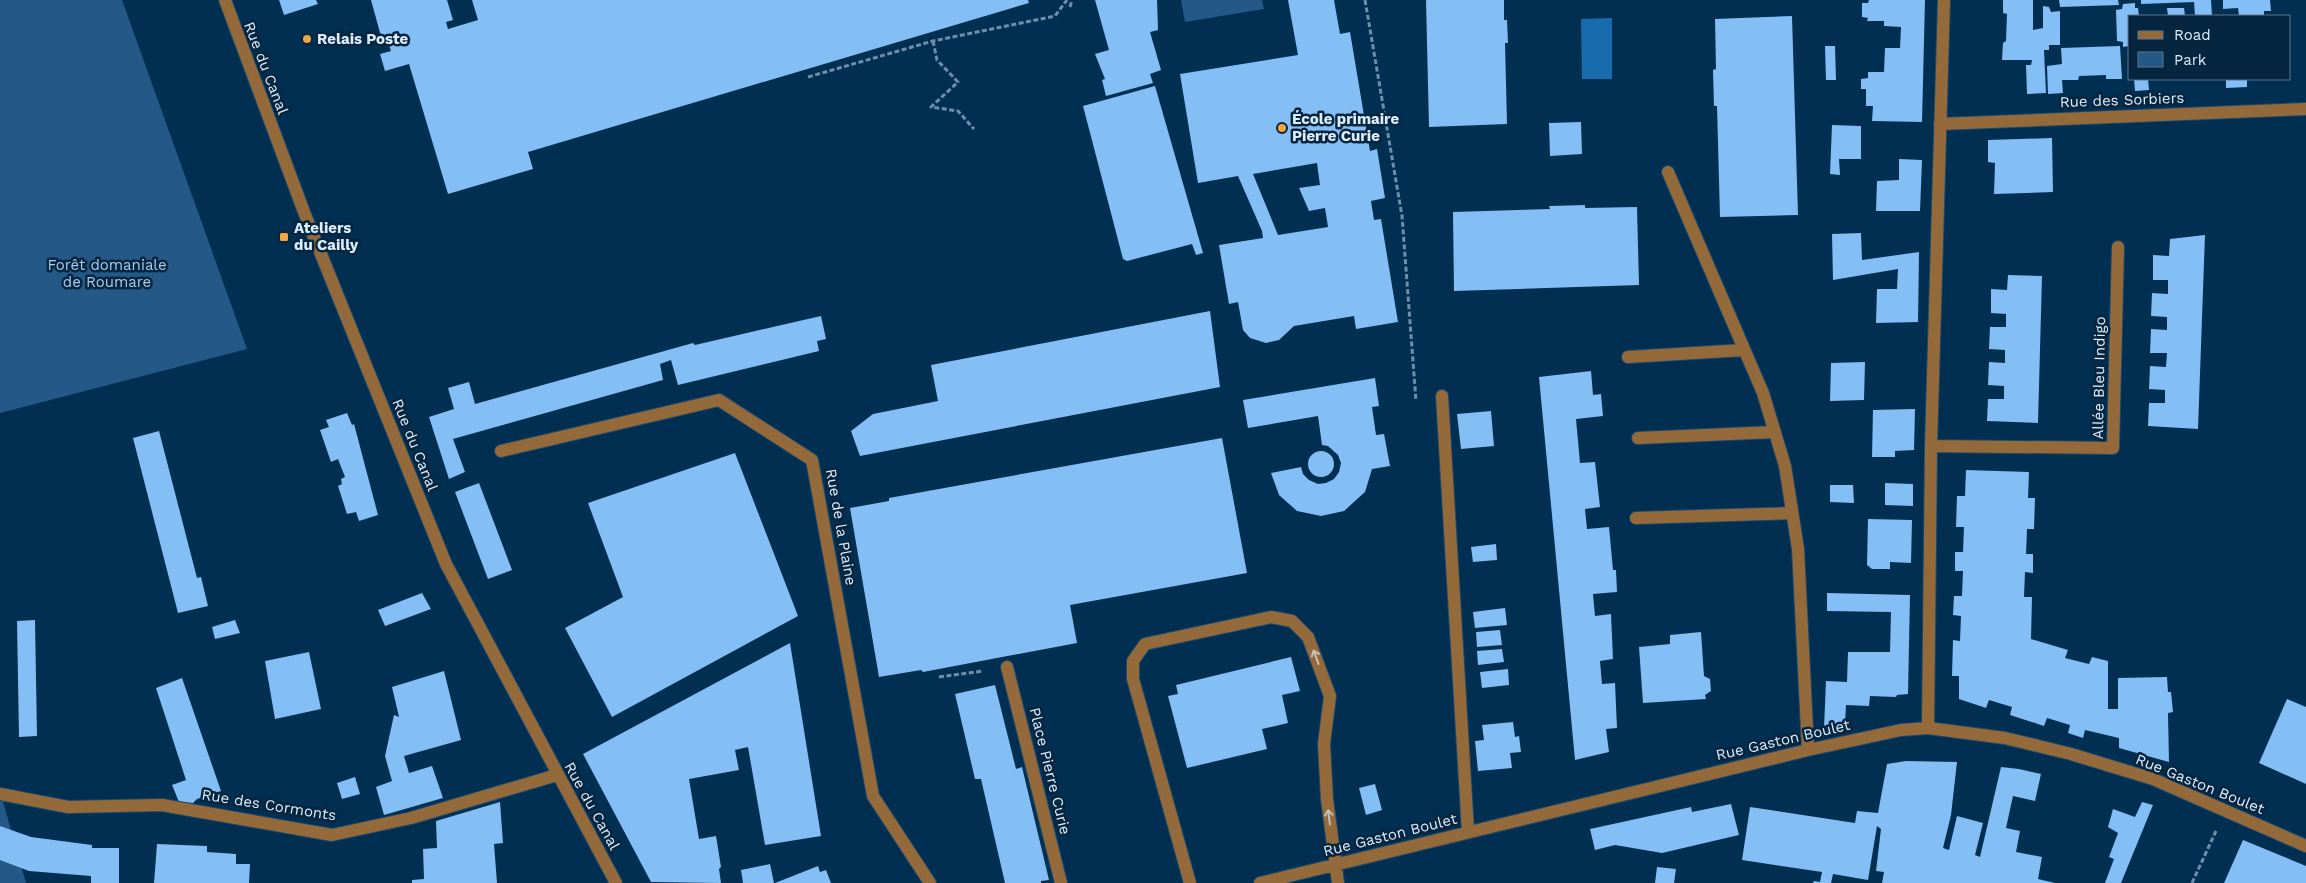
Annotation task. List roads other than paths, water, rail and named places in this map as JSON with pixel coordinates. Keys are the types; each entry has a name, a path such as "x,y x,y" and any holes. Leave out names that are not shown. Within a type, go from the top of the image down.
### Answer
{"street":[{"name":"Rue du Canal","path":"225,0 304,212 446,564 557,776 616,883"},
{"path":"1928,728 1931,446 1944,0"},
{"name":"Rue des Sorbiers","path":"1940,124 2306,109"},
{"path":"1668,172 1762,393 1785,466 1798,549 1808,750"},
{"name":"Allée Bleu Indigo","path":"1931,446 2114,448 2118,247"},
{"path":"1628,357 1744,350"},
{"path":"1442,396 1468,832"},
{"name":"Rue de la Plaine","path":"501,451 719,400 812,460 873,796 930,883"},
{"path":"1638,438 1775,432"},
{"path":"1636,518 1792,513"},
{"path":"1190,883 1133,679 1133,662 1144,644 1271,617 1292,621 1308,637 1330,696 1324,744 1327,799 1334,865 1338,883"},
{"name":"Place Pierre Curie","path":"1007,667 1061,883"},
{"name":"Rue Gaston Boulet","path":"1260,883 1808,750 1901,730 1928,728 2005,738 2071,754 2153,779 2306,846"},
{"name":"Rue des Cormonts","path":"0,794 68,807 162,805 332,834 411,818 557,776"}],"place":[{"name":"Relais Poste","path":"307,39"},
{"name":"École primaire Pierre Curie","path":"1282,128"},
{"name":"Ateliers du Cailly","path":"284,237"}],"park label":[{"name":"Forêt domaniale de Roumare","path":"107,274"}]}
